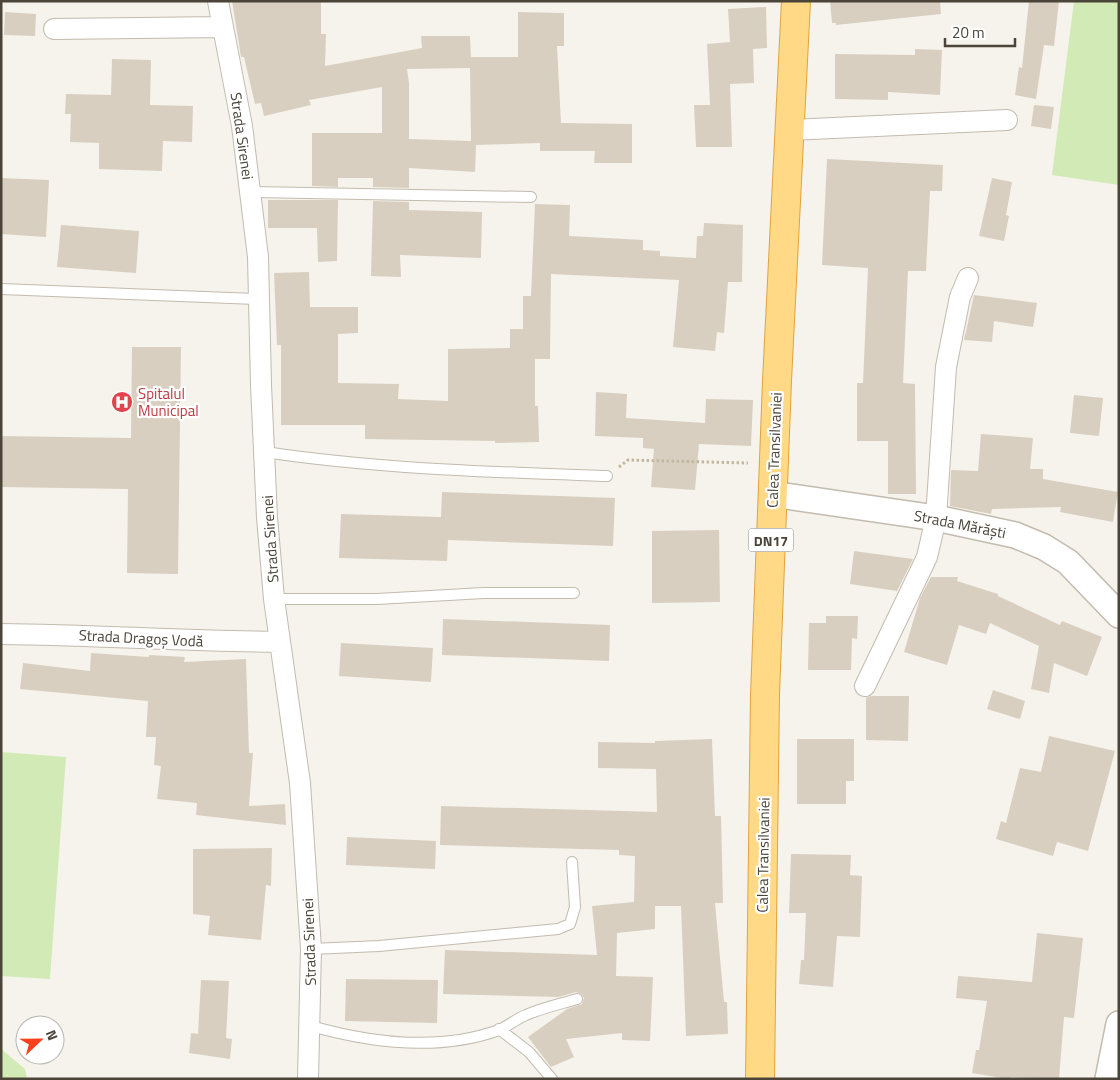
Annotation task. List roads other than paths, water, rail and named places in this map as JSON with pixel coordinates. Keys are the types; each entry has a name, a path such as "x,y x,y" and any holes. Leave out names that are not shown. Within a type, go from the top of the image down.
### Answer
{"highway":[{"name":"Calea Transilvaniei","path":"760,1079 765,695 772,494 796,1"}],"street":[{"name":"Strada Sirenei","path":"218,1 242,126 258,257 264,452 274,599 300,783 311,949 311,1026 308,1079"},
{"path":"54,28 223,27"},
{"path":"790,130 1007,120"},
{"path":"866,686 927,557 936,518 946,368 960,297 968,278"},
{"name":"Strada Mărăști","path":"772,494 936,518 1015,535 1044,547 1068,562 1119,615"},
{"name":"Strada Dragoș Vodă","path":"1,634 97,634 186,641 280,642"},
{"path":"1108,1079 1119,1024"}],"lane":[{"path":"250,192 531,197"},
{"path":"1,289 259,299"},
{"path":"264,452 318,460 422,468 607,476"},
{"path":"274,599 377,599 484,593 574,593"},
{"path":"311,949 379,946 558,929 570,924 575,907 572,862"},
{"path":"311,1026 348,1036 406,1043 455,1041 500,1030 526,1015 576,999"},
{"path":"500,1030 529,1052 552,1079"}],"place":[{"name":"Spitalul Municipal","path":"122,402"}]}
